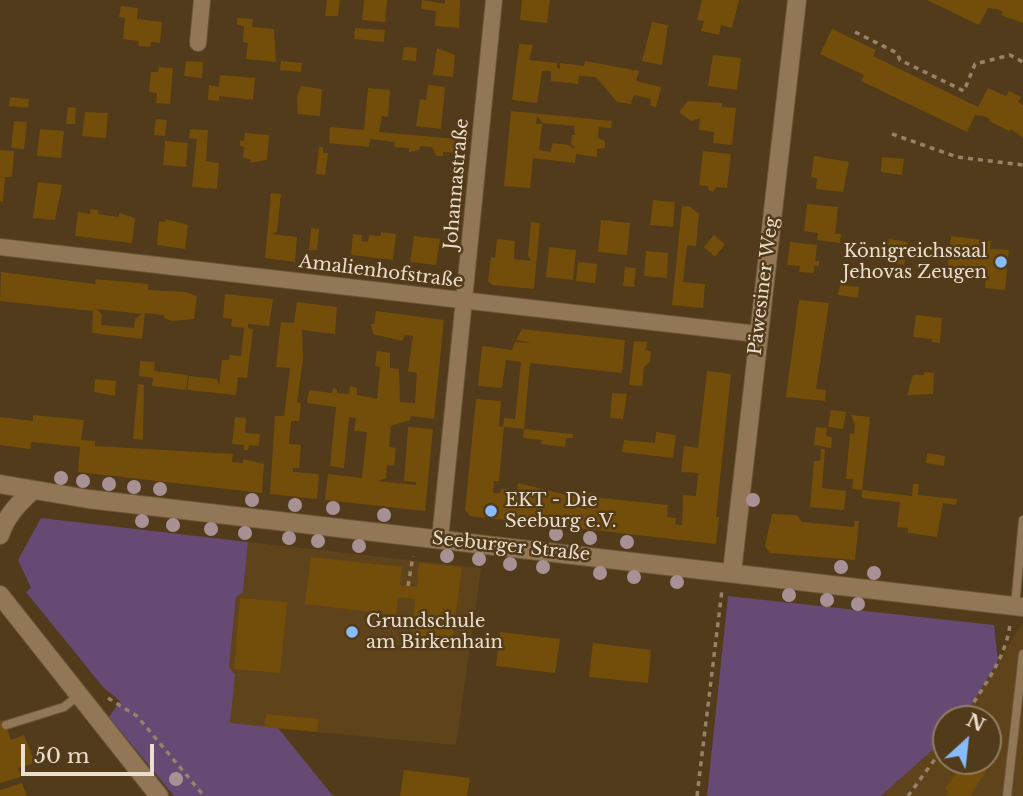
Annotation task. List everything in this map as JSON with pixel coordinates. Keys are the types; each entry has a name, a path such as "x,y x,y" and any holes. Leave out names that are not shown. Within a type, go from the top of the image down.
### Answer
{"street":[{"path":"198,43 202,0"},
{"name":"Johannastraße","path":"440,539 466,302 494,0"},
{"name":"Päwesiner Weg","path":"732,572 797,0"},
{"name":"Amalienhofstraße","path":"0,247 757,334"},
{"name":"Seeburger Straße","path":"0,484 1019,607"},
{"path":"0,536 4,523 15,507 33,490"},
{"path":"0,584 3,598 159,796"}],"lane":[{"path":"1019,607 1023,520"},
{"path":"1007,796 1023,654"},
{"path":"6,725 64,706 79,695"}],"path":[{"path":"855,32 897,53 900,60 964,91 975,64 1010,55 1023,62"},
{"path":"892,135 957,157 1023,165"},
{"path":"408,586 413,556"},
{"path":"697,796 722,590"},
{"path":"971,705 998,661 1008,638 1010,624"},
{"path":"108,698 137,716 204,796"},
{"path":"908,796 932,763"}],"shaded area":[{"path":"41,518 248,542 243,592 236,597 229,667 235,675 230,723 278,728 333,796 174,796 109,717 120,701 103,687 26,592 31,588 18,560"},
{"name":"Grundschule am Birkenhain","path":"248,542 481,568 456,745 230,724 229,668 236,596 243,592"},
{"path":"728,596 994,625 998,661 971,705 932,705 932,750 881,796 707,796"},
{"path":"1023,622 1023,796 881,796 932,750 932,775 1002,775 1002,705 972,705"}],"building":[{"path":"327,0 340,0 338,16 325,16"},
{"path":"364,0 387,0 385,22 362,20"},
{"path":"422,0 445,4 445,0 460,0 459,28 435,26 436,11 421,9"},
{"path":"522,0 550,0 547,23 520,20"},
{"path":"702,0 739,0 732,28 721,25 719,35 701,31 704,21 697,20"},
{"path":"927,0 1023,0 1023,23 1001,15 1003,12 997,9 988,8 979,25"},
{"path":"121,6 138,8 137,19 162,22 160,43 151,42 150,47 138,46 139,41 123,39 125,18 119,17"},
{"path":"237,18 253,19 252,27 274,29 276,62 246,59 248,43 243,42 244,26 237,25"},
{"path":"652,22 668,25 662,65 642,61"},
{"path":"355,28 385,30 384,42 354,39"},
{"path":"832,29 876,50 873,56 978,107 988,88 1006,96 1009,91 1021,97 1018,102 1023,105 1023,138 984,116 975,115 967,132 861,81 864,75 820,54"},
{"path":"519,44 533,45 529,60 557,63 557,68 560,69 560,63 584,66 585,61 639,71 636,81 661,87 656,107 650,105 651,99 634,95 631,104 617,102 596,77 579,76 578,84 551,81 551,71 542,71 537,103 512,100"},
{"path":"404,47 417,48 416,61 402,60"},
{"path":"437,48 455,55 453,77 433,75"},
{"path":"713,55 741,58 737,90 708,86"},
{"path":"186,61 203,62 202,78 184,76"},
{"path":"281,61 302,63 301,72 280,70"},
{"path":"159,67 173,68 170,104 156,103 157,93 149,92 151,72 158,72"},
{"path":"220,75 255,78 253,100 219,96 219,101 208,100 209,85 219,87"},
{"path":"428,85 445,87 441,129 416,126 420,99 426,100"},
{"path":"301,86 322,89 320,116 298,114 297,96"},
{"path":"368,88 390,90 388,117 382,116 379,132 457,139 456,153 443,152 443,156 436,156 432,147 420,146 419,150 409,152 409,148 394,147 395,142 370,139 369,147 329,143 330,127 364,130"},
{"path":"10,97 29,99 28,108 9,106"},
{"path":"688,101 722,103 722,107 736,108 732,145 713,143 714,132 699,130 700,118 691,121 679,112"},
{"path":"68,107 76,108 75,124 66,124"},
{"path":"511,111 612,121 611,128 599,127 598,138 605,141 605,148 597,149 597,157 576,154 575,163 533,158 530,188 504,186","holes":["537,116 543,123 574,126 575,135 572,135 571,145 574,149 568,145 553,143 550,152 539,150 542,124 536,124"]},
{"path":"85,112 108,113 106,138 82,136"},
{"path":"156,119 167,120 165,136 154,135"},
{"path":"14,121 27,122 24,149 11,148"},
{"path":"40,129 64,131 61,158 37,156"},
{"path":"190,129 208,130 206,161 219,163 217,189 192,187 197,139 189,138"},
{"path":"245,133 269,135 267,160 250,163 251,159 243,158 244,147 240,146 240,140 244,141"},
{"path":"165,141 188,143 186,167 163,165"},
{"path":"319,147 323,147 323,153 328,153 325,175 316,174"},
{"path":"0,150 14,151 12,177 5,177 3,202 0,201"},
{"path":"703,151 731,154 727,188 716,187 713,192 709,191 708,186 699,185"},
{"path":"814,156 849,162 843,192 816,189 817,178 811,177"},
{"path":"882,157 904,159 902,175 881,172"},
{"path":"38,182 62,185 55,220 33,218"},
{"path":"271,193 281,194 277,232 271,234 297,237 295,262 265,258"},
{"path":"653,200 675,202 673,227 650,225"},
{"path":"807,204 838,207 835,234 841,234 840,243 817,240 818,233 804,231"},
{"path":"682,206 690,207 699,214 696,246 687,245 683,282 705,284 703,308 672,305"},
{"path":"90,209 98,210 98,214 119,217 119,213 135,218 132,243 75,236 78,212 90,214"},
{"path":"166,219 188,225 185,249 157,245 159,221 165,222"},
{"path":"601,220 630,223 627,255 598,252"},
{"path":"531,222 540,223 534,289 492,285 488,281 497,239 515,241 514,259 531,261 528,256"},
{"path":"311,228 319,229 317,250 309,250"},
{"path":"381,232 396,234 393,260 351,255 353,234 362,235 361,241 368,242 369,235 381,236"},
{"path":"714,235 725,244 715,257 704,247"},
{"path":"414,236 440,239 436,265 410,262"},
{"path":"951,236 991,241 990,249 1009,250 1005,290 985,288 986,276 947,272"},
{"path":"889,239 908,242 904,265 886,262"},
{"path":"790,242 817,245 815,261 819,261 819,266 814,266 814,273 799,272 800,266 787,265"},
{"path":"549,247 576,250 573,280 546,277"},
{"path":"646,251 668,253 667,278 644,276"},
{"path":"578,262 597,264 595,283 576,281"},
{"path":"625,267 636,268 634,287 623,286"},
{"path":"1,272 95,284 96,279 148,284 148,290 185,292 197,296 194,319 172,321 164,318 164,315 145,313 142,339 92,333 93,311 0,301","holes":["97,309 142,314 135,319 134,328 101,325 102,315"]},
{"path":"840,285 859,287 858,298 838,295"},
{"path":"225,294 273,299 269,326 248,324 248,328 253,329 247,378 238,377 236,395 187,390 189,376 217,379 219,386 222,360 229,360 230,355 241,356 244,328 231,326 232,319 223,318"},
{"path":"799,300 829,303 816,389 826,390 825,401 786,397"},
{"path":"297,302 337,307 335,334 302,330 303,359 297,402 301,403 299,421 291,421 289,444 301,445 299,468 293,468 293,472 319,474 317,499 270,494 275,416 284,416 290,368 276,367 281,322 294,323"},
{"path":"376,311 444,320 434,419 411,416 410,420 391,426 389,447 396,448 394,466 387,465 386,478 378,481 416,485 416,482 404,481 408,427 433,429 425,511 325,500 328,474 362,478 367,432 354,431 356,418 349,417 344,468 330,466 336,407 307,403 309,390 332,393 333,388 337,389 337,393 349,394 350,386 357,388 357,395 377,399 380,367 375,366 377,351 390,353 390,368 399,369 400,402 415,403 417,373 408,371 413,336 405,335 402,341 373,334 371,324 374,324"},
{"path":"916,315 942,318 940,343 932,342 932,339 913,337"},
{"path":"522,329 625,340 622,373 530,363 524,429 504,427 499,481 494,481 493,493 500,493 501,489 517,490 518,483 567,495 588,497 588,493 594,493 593,497 668,505 667,517 676,518 675,524 682,525 683,495 696,496 698,473 681,472 684,446 698,448 707,371 731,374 716,517 719,517 716,544 470,516 465,510 476,399 501,401 499,426 503,427 504,418 515,419 521,362 506,360 502,388 478,386 482,346 512,350 515,342 532,343 516,340"},
{"path":"634,341 647,342 646,350 651,351 650,362 644,367 642,386 629,385"},
{"path":"140,361 155,362 154,371 188,375 186,390 152,386 153,378 139,376"},
{"path":"924,372 934,373 933,394 907,395 913,375 924,375"},
{"path":"95,379 116,381 115,396 94,392"},
{"path":"138,384 144,385 143,440 133,439"},
{"path":"612,393 627,394 623,419 610,418"},
{"path":"831,410 846,412 843,429 828,427"},
{"path":"33,415 84,420 81,440 95,441 95,446 233,454 232,462 243,463 243,459 264,464 262,493 78,472 80,447 31,442 30,449 0,445 0,417 33,421"},
{"path":"851,415 870,417 862,490 852,489 853,479 846,479 850,433 854,434 855,425"},
{"path":"235,417 246,418 245,433 260,434 259,446 249,445 248,450 244,450 244,445 232,444"},
{"path":"816,427 827,428 826,436 832,437 831,448 814,445"},
{"path":"524,429 573,434 573,438 566,438 565,447 541,444 542,440 523,438"},
{"path":"656,432 676,435 673,458 622,452 624,440 655,443"},
{"path":"821,449 825,449 822,488 846,491 844,510 810,507 814,461 820,461"},
{"path":"927,453 945,456 944,466 926,463"},
{"path":"913,484 919,484 918,495 957,499 956,505 943,503 937,537 908,533 908,528 897,527 900,502 862,498 862,490 912,496"},
{"path":"772,514 797,515 802,522 854,527 855,521 859,521 855,560 770,553 765,546"},
{"path":"311,557 402,567 400,585 417,587 419,563 462,567 452,642 412,638 415,599 398,597 396,615 305,604"},
{"path":"240,598 287,602 280,673 234,669"},
{"path":"500,632 560,639 555,673 496,666"},
{"path":"593,643 651,650 648,683 589,677"},
{"path":"266,714 319,719 317,732 265,727"},
{"path":"4,720 11,740 24,735 35,763 18,768 21,777 0,783 0,721"},
{"path":"404,770 470,778 467,796 400,796"},
{"path":"954,775 984,775 970,796 946,796 949,792 945,789"},
{"path":"22,783 27,796 0,796 0,790"}],"place":[{"name":"Königreichssaal Jehovas Zeugen","path":"1001,262"},
{"name":"EKT - Die Seeburg e.V.","path":"491,511"},
{"name":"Grundschule am Birkenhain","path":"352,632"}]}
